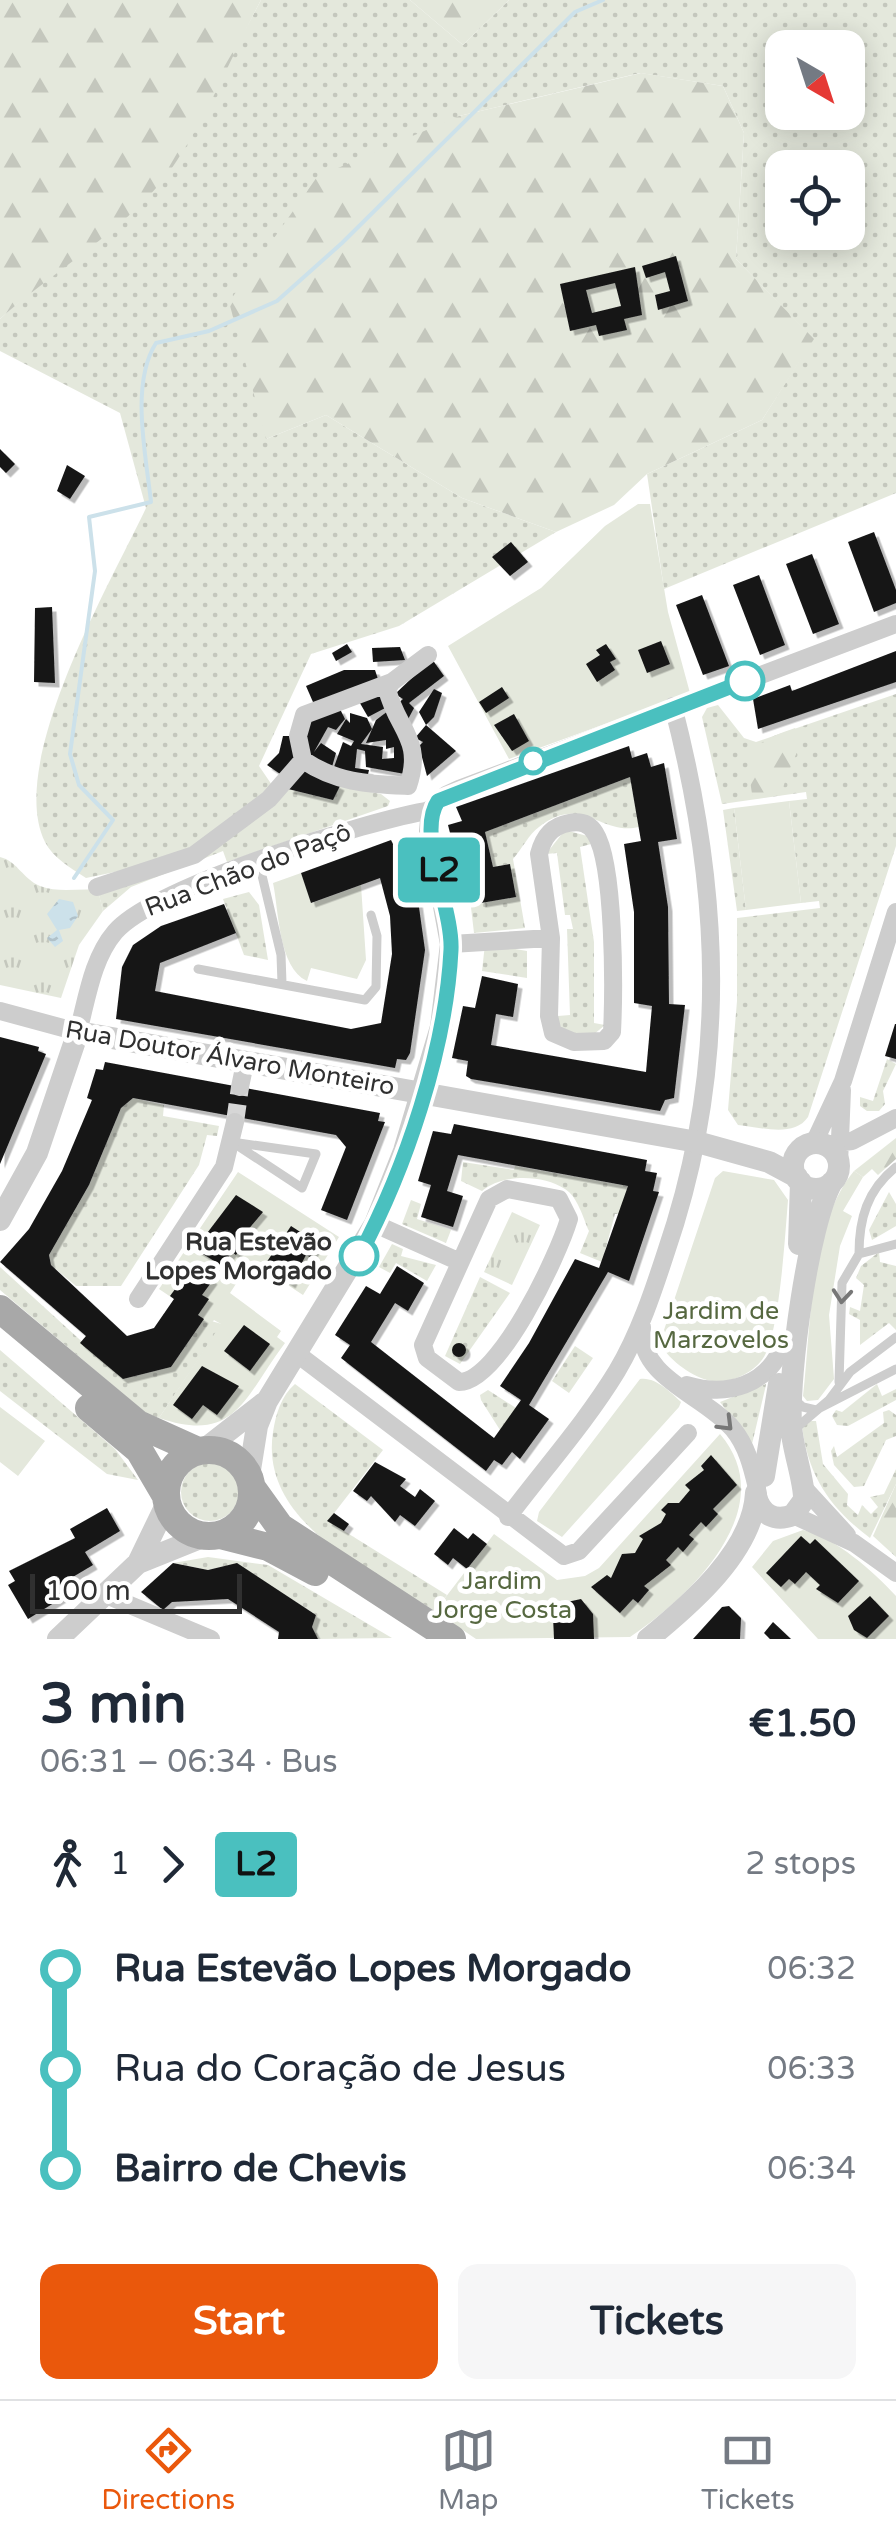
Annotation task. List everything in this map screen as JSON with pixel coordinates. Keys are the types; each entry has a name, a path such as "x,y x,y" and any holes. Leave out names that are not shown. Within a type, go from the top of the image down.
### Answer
{"main road":[{"path":"0,1309 138,1424 202,1450 230,1454 280,1528 452,1639"},
{"path":"0,1332 139,1450 182,1527 289,1556 418,1639"},
{"path":"167,1499 173,1468 202,1450"},
{"path":"212,1536 244,1520 251,1482"}],"street":[{"path":"251,1482 255,1439 267,1401 375,1224 422,1093 440,1027 451,944 430,831 432,810 446,794 896,624"},
{"path":"428,655 392,682 304,715 298,736 303,760 334,778 356,784 408,786 432,810"},
{"path":"392,682 388,689 390,702 411,737 416,763 408,786"},
{"path":"508,1517 620,1365 642,1320 676,1225 697,1142 712,998 712,918 694,786 673,706"},
{"path":"97,887 194,855 269,798 303,760"},
{"name":"Rua Chão do Paçô","path":"78,1032 96,966 114,933 128,920 162,899 382,818 432,810"},
{"path":"584,823 593,828 602,850 612,933 612,1032 604,1041 574,1042 553,1033 549,1016 551,938 539,854 542,840 562,824 584,823"},
{"path":"665,1639 744,1553 802,1506 802,1483 792,1434 792,1397 814,1233 842,1081 896,912"},
{"path":"451,944 551,938"},
{"name":"Rua Doutor Álvaro Monteiro","path":"0,1011 78,1032 697,1142 769,1162 799,1180"},
{"path":"0,1220 37,1153 78,1032"},
{"path":"240,1087 245,1063"},
{"path":"842,1081 854,1119 876,1126 893,1120"},
{"path":"799,1180 820,1188 842,1081"},
{"path":"648,1639 735,1549 751,1521 801,1228 795,1158 827,1157 893,1120"},
{"path":"827,1157 893,1120"},
{"path":"138,1300 224,1167 234,1122"},
{"name":"Rua Doutor Álvaro Monteiro","path":"697,1142 827,1157"},
{"path":"500,1190 548,1196 567,1208 564,1234 512,1333 483,1374 464,1382 430,1361 423,1345 460,1262 489,1199 500,1190"},
{"path":"375,1224 460,1262"},
{"path":"642,1320 656,1366 730,1426 744,1446 764,1512 789,1516 854,1542"},
{"path":"620,1365 656,1366 710,1391 738,1388 768,1371 784,1343"},
{"path":"296,1353 556,1553 572,1555 688,1433"},
{"path":"202,1450 267,1401"},
{"path":"255,1439 261,1474 270,1496 301,1541"},
{"path":"759,1487 782,1470 802,1483 854,1542 896,1574"},
{"path":"58,1639 138,1563 167,1499"},
{"path":"138,1563 212,1536"},
{"path":"106,1595 211,1639"}],"lane":[{"path":"259,863 281,955 282,983"},
{"path":"198,969 365,1000 376,987 376,936 371,915"},
{"path":"232,1142 282,1149 316,1154 302,1188 232,1142"},
{"path":"840,1382 842,1283 859,1254 862,1215 868,1199 896,1167"},
{"path":"859,1254 896,1244"},
{"path":"816,1410 840,1382 896,1337"},
{"path":"792,1434 803,1418 896,1369"},
{"path":"792,1397 803,1407 816,1410"}],"green space":[{"path":"0,0 261,0 199,123 158,186 116,227 0,319"},
{"path":"261,0 410,0 463,45 509,0 896,0 896,493 664,589 647,474 762,420 813,339 736,259 744,133 723,86 640,73 459,116 266,439 326,415 462,498 556,532 399,626 311,654 259,766 274,788 251,810 168,861 86,878 58,858 45,842 37,808 39,767 50,722 88,626 146,508 120,413 0,351 0,319 175,163"},
{"path":"410,0 509,0 463,45"},
{"path":"641,73 723,86 744,133 736,259 814,339 762,420 647,474 614,505 556,532 462,498 326,415 266,439 229,302 317,177 459,116"},
{"path":"615,283 621,306 592,313 586,290"},
{"path":"638,504 650,504 668,612 690,693 509,759 448,646 541,588 605,526"},
{"path":"896,694 896,846 808,1117 786,1129 738,1125 728,1110 737,1001 737,918 820,908 819,901 801,903 789,801 807,799 806,792 722,804 702,717 707,708 718,705 744,738 756,742"},
{"path":"795,728 801,739 782,795 753,799 749,769 753,751 768,739"},
{"path":"630,777 639,827 613,826 579,814 567,814 539,827 513,859 525,928 474,933 470,899 480,898 481,903 516,897 510,864 493,867 485,832"},
{"path":"340,786 381,794 390,801 388,806 227,862 223,851 131,887 103,911 98,891 148,874 288,789 333,800"},
{"path":"789,801 801,903 746,910 734,808"},
{"path":"734,808 746,910 737,911 723,810"},
{"path":"565,830 591,837 591,844 580,847 594,942 594,1023 605,1025 593,1035 566,1033 557,1024 558,1016 570,1015 567,929 573,929 570,915 565,915 557,853 546,854"},
{"path":"0,857 40,886 98,890 103,911 79,945 61,998 0,985"},
{"path":"301,873 312,903 361,885 366,960 357,979 311,968 307,981 290,964 281,937 273,883"},
{"path":"249,892 259,905 268,960 244,955 223,899"},
{"path":"485,944 527,951 527,978 482,971"},
{"path":"887,1059 896,1064 883,1091 885,1104 879,1111 867,1111 860,1106 860,1097 873,1101"},
{"path":"133,1098 164,1105 163,1116 219,1126 217,1136 207,1135 199,1165 121,1286 76,1286 51,1265 49,1255 89,1185 121,1108"},
{"path":"896,1138 896,1159 878,1175 872,1169 863,1177 854,1171"},
{"path":"463,1162 514,1170 515,1166 628,1186 620,1214 615,1214 602,1262 580,1253 589,1231 577,1202 565,1189 522,1178 500,1181 482,1191 461,1181"},
{"name":"Jardim de Marzovelos","path":"723,1171 774,1180 788,1200 778,1301 766,1353 749,1372 715,1381 686,1370 667,1354 660,1342 715,1178"},
{"path":"854,1171 863,1177 843,1211 852,1216 840,1246 829,1315 834,1379 818,1400 807,1401 803,1396 820,1248 839,1193"},
{"path":"238,1172 339,1237 303,1295 251,1261 230,1293 281,1331 277,1337 285,1343 235,1411 205,1425 185,1425 159,1418 221,1324 214,1320 211,1324 159,1289"},
{"path":"889,1192 896,1204 896,1226 872,1240 869,1230"},
{"path":"411,1200 421,1204 417,1219 451,1230 446,1243 402,1224"},
{"path":"512,1212 540,1225 512,1285 484,1272"},
{"path":"392,1244 403,1249 401,1256 436,1265 427,1281 396,1263 390,1273 379,1267"},
{"path":"879,1252 880,1262 896,1266 896,1330 889,1323 860,1345 860,1320 849,1314 850,1307 860,1311 864,1285 856,1278 861,1266"},
{"path":"0,1267 123,1379 171,1367 204,1319 222,1324 159,1418 147,1414 0,1290"},
{"path":"480,1277 510,1293 460,1364 445,1356"},
{"path":"575,1346 593,1358 569,1393 552,1381"},
{"path":"0,1350 115,1449 138,1480 107,1474 0,1391"},
{"name":"Jardim Jorge Costa","path":"640,1379 662,1386 681,1402 679,1407 562,1537 537,1521 539,1512"},
{"path":"295,1384 383,1450 328,1521 447,1595 435,1611 325,1541 283,1493 273,1464 273,1432 280,1406"},
{"path":"877,1384 882,1396 896,1389 896,1400 848,1426 837,1425 832,1416 836,1410 842,1412"},
{"path":"766,1385 752,1444 720,1402"},
{"path":"488,1390 516,1408 500,1430 481,1400 480,1395"},
{"path":"0,1407 45,1441 18,1476 0,1462"},
{"path":"889,1410 896,1415 896,1436 886,1440 864,1486 854,1487 834,1465 831,1451 834,1446 837,1457 884,1423 883,1412"},
{"path":"806,1421 816,1421 823,1464 848,1494 847,1505 858,1515 862,1505 871,1514 878,1507 870,1497 884,1494 896,1469 896,1484 870,1538 843,1515 823,1490 805,1444 802,1426"},
{"path":"720,1434 737,1462 741,1491 735,1520 701,1575 630,1637 476,1639 435,1611 494,1534 557,1580 585,1576 599,1568"},
{"path":"210,1463 230,1472 239,1492 230,1512 210,1521 190,1512 181,1492 190,1472"},
{"path":"896,1484 896,1557 873,1536"},
{"path":"803,1530 841,1548 896,1596 896,1639 818,1639 752,1567 773,1541"},
{"path":"208,1557 268,1565 392,1638 318,1639 312,1627 316,1615 237,1564 208,1570 173,1563"}],"water":[{"path":"59,899 73,902 78,916 70,928 59,930 63,941 55,947 47,938 57,930 47,914"}],"building":[{"path":"676,256 688,301 658,310 655,295 670,291 665,272 646,278 642,266"},
{"path":"635,267 642,315 624,319 627,330 599,336 596,325 570,331 560,284","holes":["615,283 621,306 592,313 586,290"]},
{"path":"0,449 15,464 6,473 0,467"},
{"path":"67,465 85,476 70,499 57,491"},
{"path":"874,532 896,590 896,603 874,612 848,542"},
{"path":"511,542 528,562 510,576 492,557"},
{"path":"812,554 839,624 813,634 786,564"},
{"path":"759,575 785,645 760,655 733,585"},
{"path":"702,595 729,666 703,675 676,605"},
{"path":"52,607 55,683 34,682 35,608"},
{"path":"661,641 670,664 647,673 638,650"},
{"path":"347,644 352,652 336,661 332,653"},
{"path":"606,644 616,659 610,662 615,670 597,682 586,664 600,655 596,650"},
{"path":"400,647 405,660 373,662 372,648"},
{"path":"896,651 896,682 758,729 753,699 790,685 792,691"},
{"path":"432,659 444,676 409,703 414,708 405,725 396,705 403,699 395,694"},
{"path":"344,670 375,670 380,685 316,709 306,686"},
{"path":"502,687 509,698 486,713 479,702"},
{"path":"434,689 442,693 434,717 426,725 419,712"},
{"path":"381,690 389,706 368,717 357,698"},
{"path":"340,709 345,719 336,730 328,727 314,752 321,743 336,753 330,774 302,754 308,718"},
{"path":"388,711 404,732 405,774 366,767 365,751 357,749 355,768 369,770 366,783 334,767 343,742 351,746 354,741 337,734 346,719 350,723 350,713 367,718 372,729 361,744 383,747 382,759 394,758 394,747 386,749 386,740 366,743 376,720"},
{"path":"514,714 529,741 512,751 494,725"},
{"path":"426,725 456,751 427,776 419,746 423,742 415,738"},
{"path":"283,736 298,736 298,764 286,778 267,765 279,753"},
{"path":"629,746 632,758 647,753 651,767 664,763 677,839 658,842 668,907 669,1004 685,1005 674,1098 665,1100 660,1111 471,1079 466,1076 468,1061 452,1058 463,1006 475,1008 482,976 518,984 513,1017 496,1014 491,1045 646,1072 652,1006 634,1003 634,912 624,844 641,841 630,777 485,832 493,867 510,864 516,897 481,903 475,869 460,873 448,825 462,821 456,807"},
{"path":"305,769 340,786 333,800 288,789"},
{"path":"391,840 395,848 403,846 416,886 425,950 410,1053 406,1060 397,1059 395,1068 116,1019 122,967 133,945 161,926 224,904 236,933 160,963 155,991 351,1029 381,1023 392,954 390,916 380,878 311,903 301,873"},
{"path":"896,1024 896,1059 885,1056"},
{"path":"0,1037 39,1047 38,1051 46,1054 0,1164"},
{"path":"105,1062 380,1113 378,1121 385,1122 347,1220 321,1210 346,1147 336,1135 133,1098 121,1108 89,1185 49,1255 51,1265 127,1336 154,1328 174,1299 170,1296 181,1281 176,1277 186,1262 213,1280 202,1295 209,1299 198,1315 204,1319 171,1367 123,1379 80,1343 86,1336 0,1262 29,1229 62,1171 92,1100 87,1098 96,1069 103,1070"},
{"path":"454,1124 647,1160 645,1171 657,1173 653,1191 659,1192 629,1281 608,1272 529,1405 549,1419 520,1459 512,1452 502,1465 494,1460 486,1471 341,1358 350,1345 335,1335 366,1286 380,1294 397,1266 424,1283 408,1311 395,1303 371,1342 494,1438 521,1400 500,1386 529,1343 575,1259 599,1268 628,1186 458,1155 447,1191 463,1196 453,1227 421,1217 431,1185 418,1181 433,1131 451,1134"},
{"path":"236,1195 263,1212 241,1238 245,1241 236,1255 232,1252 222,1266 195,1249"},
{"path":"291,1226 319,1244 310,1257 306,1255 291,1284 264,1266"},
{"path":"244,1325 270,1344 250,1371 224,1351"},
{"path":"459,1343 466,1350 459,1357 452,1350"},
{"path":"202,1366 239,1386 217,1415 203,1405 192,1419 173,1405"},
{"path":"711,1455 737,1485 713,1509 718,1514 706,1527 701,1522 689,1535 694,1539 683,1552 678,1547 666,1560 671,1565 644,1586 649,1590 638,1603 633,1599 620,1613 591,1587 607,1575 611,1578 622,1554 635,1553 643,1539 639,1536 661,1523 666,1514 661,1510 668,1503 679,1503 690,1490 685,1485 704,1470 701,1466"},
{"path":"375,1462 406,1479 400,1486 415,1497 420,1489 435,1501 415,1526 400,1515 395,1522 371,1496 367,1501 353,1491"},
{"path":"107,1508 120,1531 85,1552 93,1565 56,1587 62,1598 28,1619 8,1585 15,1581 9,1571 75,1538 70,1529"},
{"path":"334,1513 349,1524 344,1531 327,1521"},
{"path":"454,1528 468,1539 473,1533 487,1544 467,1569 453,1558 448,1565 434,1554"},
{"path":"801,1536 810,1544 815,1539 859,1581 838,1603 816,1589 820,1585 806,1572 795,1584 789,1579 781,1587 766,1573"},
{"path":"173,1563 208,1570 237,1563 316,1615 312,1627 318,1639 278,1639 279,1632 228,1599 172,1602 163,1610 141,1592"},
{"path":"870,1596 889,1616 867,1638 854,1630 848,1616"},
{"path":"581,1599 593,1614 594,1639 554,1639 553,1616 558,1604"},
{"path":"729,1606 741,1618 740,1639 693,1639 722,1607"},
{"path":"773,1622 791,1639 770,1639 764,1633"}],"waterway":[{"path":"74,878 113,820 79,785 70,754 95,571 89,517 151,502 142,399 148,360 156,343 209,331 277,301 342,243 575,12 603,0"}],"tunnel":[{"path":"235,1122 240,1087"}],"bus line":[{"name":"L2","path":"359,1256 404,1152 448,988 448,913 429,821 438,801 446,794 745,681"}],"place":[{"name":"Rua Estevão Lopes Morgado","path":"359,1256"}]}
